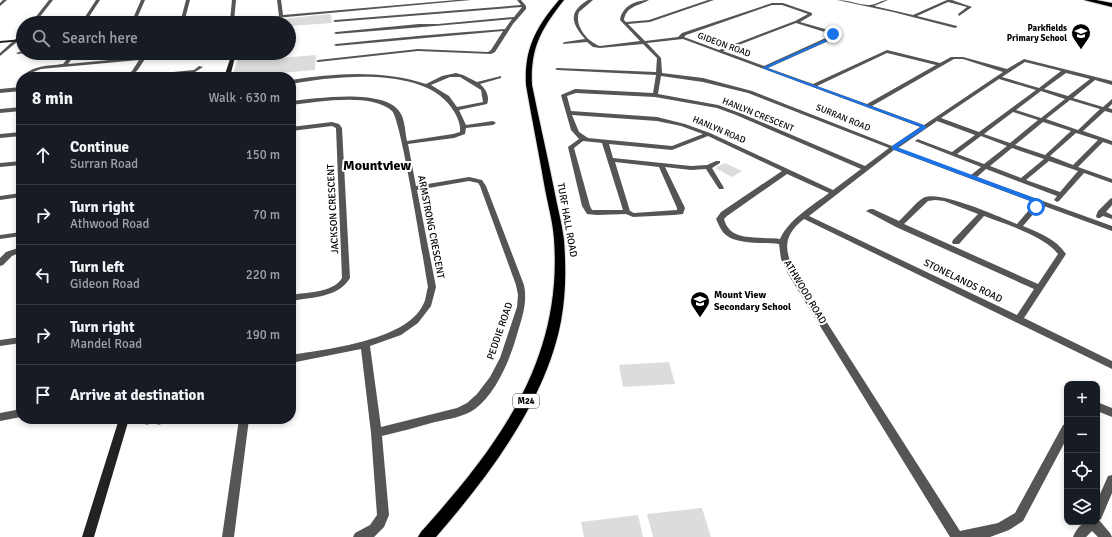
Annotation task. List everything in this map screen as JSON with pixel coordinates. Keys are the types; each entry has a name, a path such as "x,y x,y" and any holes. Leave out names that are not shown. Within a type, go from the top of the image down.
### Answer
{"highway":[{"path":"1087,0 1112,4"},
{"path":"1098,0 1112,4"}],"main road":[{"name":"TURF HALL ROAD","path":"426,537 469,488 512,425 540,371 556,322 561,295 562,260 529,85 528,67 533,43 540,28 562,0"}],"street":[{"path":"0,5 5,0"},
{"path":"38,16 51,0"},
{"path":"88,16 98,0"},
{"path":"135,16 143,0"},
{"path":"184,16 188,0"},
{"path":"232,16 234,0"},
{"path":"280,0 281,16"},
{"path":"292,16 423,2 469,0"},
{"path":"519,0 524,6"},
{"path":"588,40 577,28 575,23 575,15 577,10 591,0"},
{"path":"647,0 634,4 625,10 622,14 622,20 659,58 659,74 655,95"},
{"path":"625,24 649,20 712,0"},
{"path":"839,0 914,16 955,27"},
{"path":"871,6 886,0"},
{"path":"984,0 989,0"},
{"path":"914,16 949,1 970,7 958,15"},
{"path":"680,38 684,34 772,4 782,4 811,14 796,22 719,51"},
{"path":"336,21 524,6"},
{"path":"318,61 418,50 486,53 493,51 514,18 524,9 524,6"},
{"path":"335,12 337,59"},
{"path":"336,33 420,24 438,25 514,18"},
{"path":"764,68 834,37 833,34 828,32 796,22"},
{"path":"336,45 506,30"},
{"name":"GIDEON ROAD","path":"588,40 593,45 600,47 680,38 924,127"},
{"path":"564,43 588,40"},
{"path":"0,42 16,41"},
{"path":"0,55 16,41"},
{"path":"813,86 887,51 940,65"},
{"path":"868,106 953,58 960,58 1007,71"},
{"path":"64,66 69,60"},
{"path":"31,72 34,70 64,66 125,60"},
{"path":"134,72 142,60"},
{"path":"228,72 232,60"},
{"path":"787,171 724,214 720,219 727,232 732,236 739,238 783,242 787,232 804,216 865,169 893,148 1024,60 1112,83"},
{"name":"SURRAN ROAD","path":"557,69 659,74 703,80 750,92 893,148 1112,229"},
{"path":"953,154 1065,71"},
{"path":"427,85 454,74 461,75 483,89 486,100 485,102 481,105 457,109"},
{"path":"296,81 338,76 369,75 397,77 427,85 446,97 457,109 464,126 463,133 457,136 405,143"},
{"path":"476,84 498,78"},
{"path":"998,78 1112,111"},
{"path":"972,177 1094,78"},
{"path":"0,91 14,90 16,88"},
{"name":"HANLYN CRESCENT","path":"569,113 564,95 575,91 655,95 690,100 738,114 865,169"},
{"name":"ARMSTRONG CRESCENT","path":"296,103 352,98 369,99 383,103 394,109 399,117 405,143 432,287 432,293 426,308 414,321 391,336 365,345 296,359"},
{"path":"1022,180 1112,101"},
{"path":"0,111 16,109"},
{"path":"1012,110 1112,143"},
{"path":"569,113 574,132 582,139 672,148 708,134"},
{"name":"HANLYN ROAD","path":"569,113 657,119 683,124 708,134 834,193"},
{"path":"937,119 1111,179"},
{"path":"464,126 493,123"},
{"name":"JACKSON CRESCENT","path":"296,128 332,124 339,128 346,278 342,285 332,290 296,297"},
{"path":"0,136 16,134"},
{"path":"582,139 571,147 586,206 590,212 627,212 633,215 680,212 681,208 661,164"},
{"path":"918,140 1022,180 1059,198 1083,170"},
{"path":"1074,167 1102,140"},
{"path":"605,142 627,212"},
{"path":"611,160 691,168 708,167 718,162"},
{"path":"0,165 16,163"},
{"path":"708,167 721,188"},
{"name":"PEDDIE ROAD","path":"376,433 459,412 475,402 493,380 505,358 521,307 522,296 520,285 486,193 480,181 476,179 469,179 414,188"},
{"path":"0,198 16,196"},
{"path":"899,225 926,199 945,199 1044,238 1056,246 1062,254 1018,320"},
{"path":"1112,200 1100,214 1112,217"},
{"path":"1018,227 1040,202"},
{"path":"870,211 1040,288"},
{"path":"956,242 982,214"},
{"name":"STONELANDS ROAD","path":"804,216 1112,365"},
{"path":"0,237 16,235"},
{"name":"ATHWOOD ROAD","path":"783,242 783,254 792,274 957,537"},
{"path":"0,262 9,254 16,251"},
{"path":"0,343 16,341"},
{"path":"359,537 373,531 379,526 383,515 376,433 365,345"},
{"path":"1100,407 1112,413"},
{"path":"0,417 16,414"},
{"path":"88,537 122,424"},
{"path":"228,537 243,424"},
{"path":"957,537 997,530 1019,517 1064,434"},
{"path":"1100,508 1112,480"},
{"path":"1079,537 1090,525"},
{"path":"1098,525 1106,537"}],"shaded area":[{"path":"331,14 332,23 296,26 296,17"},
{"path":"316,55 315,70 291,72 234,72 238,60 296,60 296,57"},
{"path":"725,163 742,171 732,177 715,168"},
{"path":"669,362 675,384 623,387 619,365"},
{"path":"702,508 711,537 653,537 647,514"},
{"path":"638,515 643,537 584,537 581,522"}],"place":[{"name":"Parkfields Primary School","path":"1081,50"},
{"name":"Mount View Secondary School","path":"700,318"}],"district":[{"name":"Mountview","path":"377,165"}],"route":[{"path":"833,34 834,37 764,68 924,127 893,148 1040,202 1036,207"}]}
